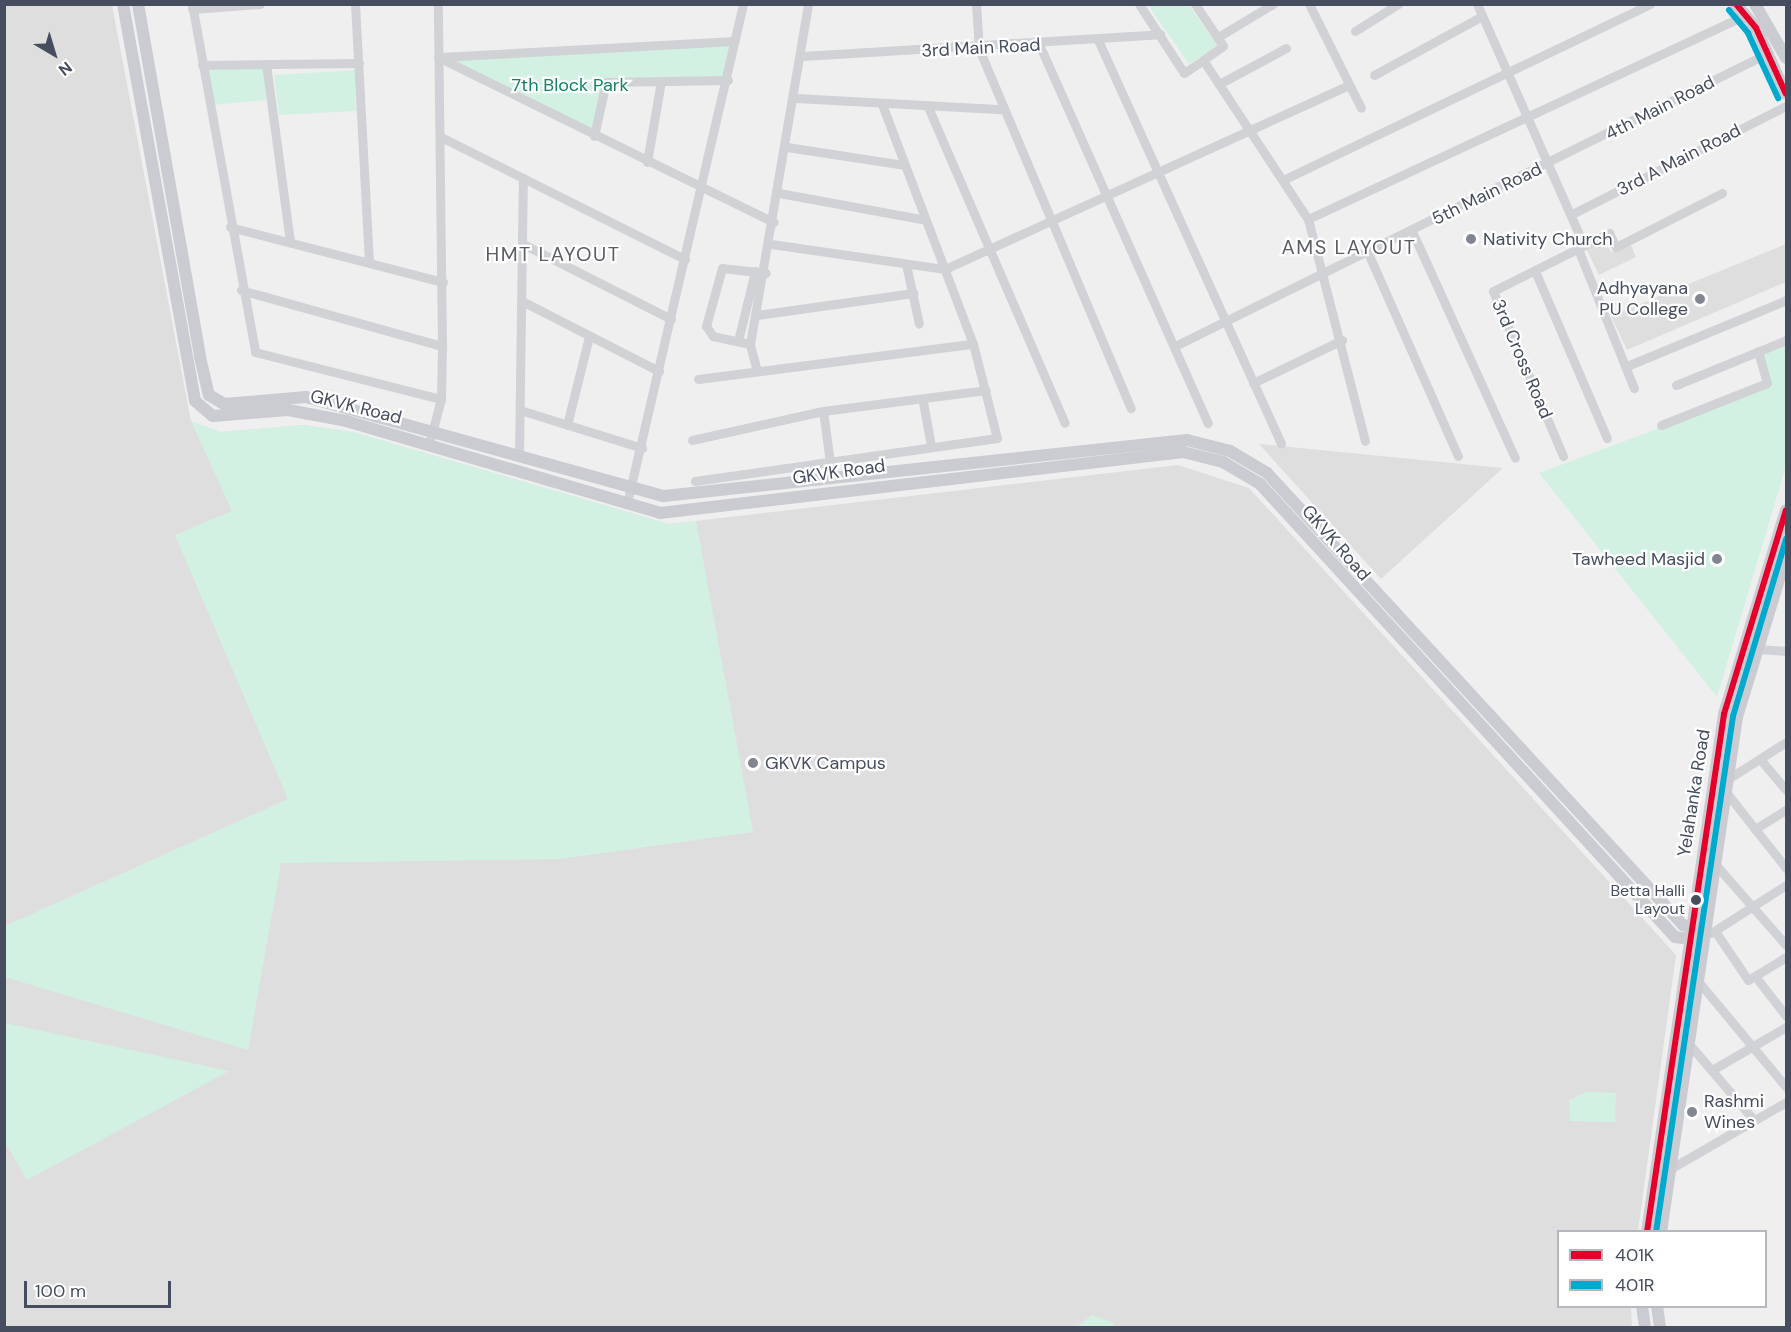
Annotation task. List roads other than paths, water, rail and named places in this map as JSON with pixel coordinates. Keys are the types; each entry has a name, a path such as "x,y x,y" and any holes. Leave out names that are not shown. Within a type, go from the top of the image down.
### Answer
{"main road":[{"name":"GKVK Road","path":"123,4 195,400 213,416 288,410 432,432 664,496 1187,440 1230,451 1267,473 1691,936"},
{"name":"GKVK Road","path":"138,4 209,394 224,404 306,397 429,444 660,513 688,512 850,488 1183,452 1223,462 1260,484 1596,857 1675,937 1709,934"},
{"path":"1736,4 1746,15 1768,53 1786,94"},
{"path":"1757,5 1786,57"},
{"name":"Yelahanka Road","path":"1647,1230 1724,714 1786,510"},
{"name":"Yelahanka Road","path":"1661,1230 1698,981 1709,934 1715,864 1737,717 1786,557"},
{"path":"1642,1308 1645,1328"},
{"path":"1657,1308 1660,1328"}],"street":[{"path":"260,4 192,7 241,290 255,352 441,399"},
{"path":"355,4 369,263"},
{"path":"429,444 441,399 443,282 438,4"},
{"path":"627,503 633,489 728,80 743,4"},
{"path":"757,371 750,344 766,273 796,98 808,4"},
{"path":"976,4 979,49 1002,109 1131,408"},
{"path":"1138,4 1184,72 1222,45 1195,4"},
{"path":"1218,37 1273,4"},
{"path":"1309,4 1360,108"},
{"path":"1355,31 1398,4"},
{"path":"1477,4 1551,163 1572,214 1581,247 1634,388"},
{"path":"1285,179 1650,4"},
{"path":"1308,219 1746,15"},
{"path":"1374,75 1482,16"},
{"name":"3rd Main Road","path":"803,56 979,49 1160,34"},
{"path":"1098,40 1160,169 1281,443"},
{"path":"438,57 735,41"},
{"path":"1039,44 1208,423"},
{"path":"1219,84 1286,48"},
{"name":"4th Main Road","path":"1551,163 1768,53"},
{"path":"438,57 594,136 774,222"},
{"path":"1203,60 1285,179 1308,219 1326,274 1365,441"},
{"path":"202,65 359,63"},
{"path":"266,64 290,242"},
{"path":"594,136 606,82 728,80"},
{"path":"647,162 661,81"},
{"path":"771,244 945,270 1160,169 1348,85"},
{"path":"796,98 882,105 1002,109"},
{"path":"695,481 997,438 973,344 882,105"},
{"name":"3rd A Main Road","path":"1572,214 1786,105"},
{"path":"928,107 1065,423"},
{"path":"441,137 686,259"},
{"path":"787,147 904,165"},
{"name":"5th Main Road","path":"1174,346 1551,163"},
{"path":"519,455 523,178"},
{"path":"779,193 926,220"},
{"name":"3rd Cross Road","path":"1563,456 1493,291 1609,234 1616,247 1722,193"},
{"path":"230,227 443,282"},
{"path":"1412,231 1515,458"},
{"path":"523,244 671,319"},
{"path":"1368,253 1458,456"},
{"path":"906,264 919,324"},
{"path":"750,344 708,333 711,306 722,268 766,273"},
{"path":"1535,271 1607,438"},
{"path":"738,341 754,272"},
{"path":"241,290 442,346"},
{"path":"757,315 913,293"},
{"path":"1627,366 1786,300"},
{"path":"522,301 659,371"},
{"path":"567,425 589,337"},
{"path":"1253,383 1342,340"},
{"path":"1676,384 1786,340"},
{"path":"698,379 973,344"},
{"path":"1661,425 1767,383 1758,351"},
{"path":"692,440 824,411 923,402 986,390"},
{"path":"923,402 931,446"},
{"path":"520,410 642,448"},
{"path":"824,411 830,462"},
{"path":"1758,649 1786,651"},
{"path":"1728,779 1786,742"},
{"path":"1760,759 1786,790"},
{"path":"1726,792 1786,868"},
{"path":"1755,829 1786,810"},
{"path":"1715,864 1756,906 1786,945"},
{"path":"1786,885 1709,934 1748,980 1786,957"},
{"path":"1755,976 1786,1016"},
{"path":"1698,981 1751,1048 1786,1087"},
{"path":"1712,1070 1786,1028"},
{"path":"1689,1044 1753,1119"},
{"path":"1670,1169 1786,1101"}],"place":[{"name":"Nativity Church","path":"1471,239"},
{"name":"Adhyayana PU College","path":"1700,299"},
{"name":"Tawheed Masjid","path":"1717,559"},
{"name":"GKVK Campus","path":"753,763"},
{"name":"Betta Halli Layout","path":"1696,900"},
{"name":"Rashmi Wines","path":"1692,1112"}],"district":[{"name":"AMS LAYOUT","path":"1349,247"},
{"name":"HMT LAYOUT","path":"553,254"}],"park label":[{"name":"7th Block Park","path":"570,85"}]}
